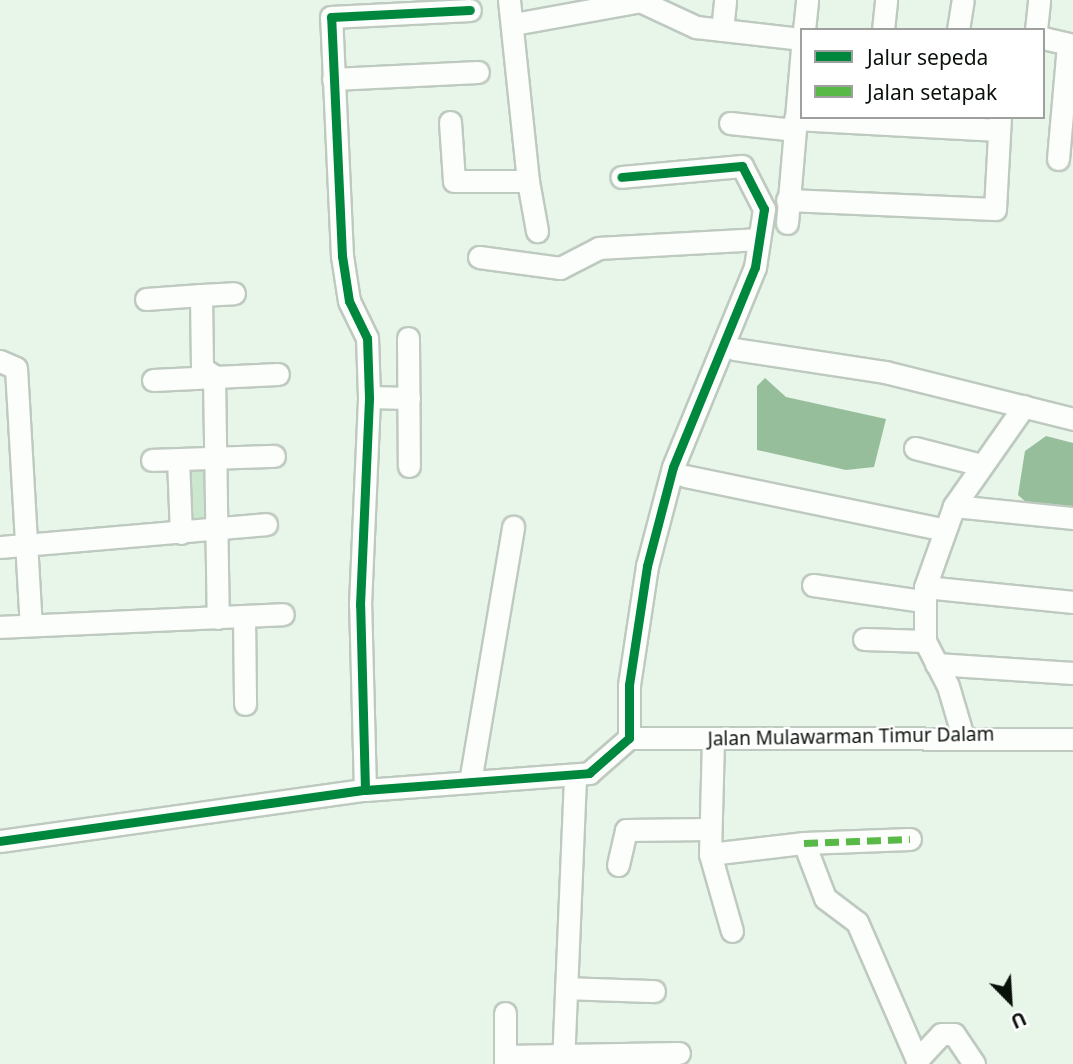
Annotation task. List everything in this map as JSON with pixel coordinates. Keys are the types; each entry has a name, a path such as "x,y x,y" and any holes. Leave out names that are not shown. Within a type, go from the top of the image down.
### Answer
{"street":[{"path":"509,0 514,24 528,181 537,230"},
{"path":"722,30 725,0"},
{"path":"804,28 807,0"},
{"path":"883,28 887,0"},
{"path":"958,28 963,0"},
{"path":"1037,28 1040,0"},
{"path":"514,24 640,1 696,27 800,39"},
{"path":"365,790 360,605 369,397 367,338 349,301 342,256 331,17 470,10"},
{"path":"1045,38 1071,45 1058,159"},
{"path":"788,223 787,200 800,66"},
{"path":"333,79 478,72"},
{"path":"450,122 454,181 528,181"},
{"path":"730,123 1000,124 995,209 787,200"},
{"path":"0,841 365,790 575,776 600,767 629,738 629,685 647,566 673,467 755,267 764,209 742,166 622,177"},
{"path":"479,257 560,268 599,248 759,239"},
{"path":"146,299 234,293"},
{"path":"201,295 202,368 214,376"},
{"path":"408,338 409,466"},
{"path":"734,349 885,372 1073,419"},
{"path":"0,361 16,368 24,546 31,625"},
{"path":"153,380 278,374"},
{"path":"214,376 218,457 218,618"},
{"path":"369,397 408,398"},
{"path":"958,737 936,664 925,641 924,594 942,529 954,506 1024,406"},
{"path":"915,448 981,465"},
{"path":"152,460 274,456"},
{"path":"178,460 181,533"},
{"path":"685,476 942,529"},
{"path":"954,506 1073,518"},
{"path":"0,547 266,524"},
{"path":"470,782 513,527"},
{"path":"813,585 1073,602"},
{"path":"0,627 283,614"},
{"path":"244,616 245,704"},
{"path":"864,639 925,641"},
{"path":"936,664 1073,673"},
{"name":"Jalan Mulawarman Timur Dalam","path":"629,738 1073,739"},
{"path":"713,739 710,854 732,931"},
{"path":"563,1060 575,776"},
{"path":"618,865 626,830 709,829"},
{"path":"710,854 804,843 910,839"},
{"path":"804,843 825,898 857,922 920,1062"},
{"path":"566,988 653,991"},
{"path":"505,1013 505,1060 645,1059 679,1053"},
{"path":"920,1062 940,1034 954,1034 975,1064"}],"shaded area":[{"path":"765,378 786,397 886,419 874,467 846,470 757,450 757,386"},
{"path":"1046,436 1073,443 1073,508 1027,503 1018,495 1025,451"},
{"path":"209,462 215,525 191,527 186,464"}],"marked path":[{"path":"804,843 910,839"}],"cycle path":[{"path":"365,790 360,605 369,397 367,338 349,301 342,256 331,17 470,10"},
{"path":"0,841 365,790 589,773 629,738 629,685 647,566 673,467 755,267 764,209 742,166 622,177"}]}
